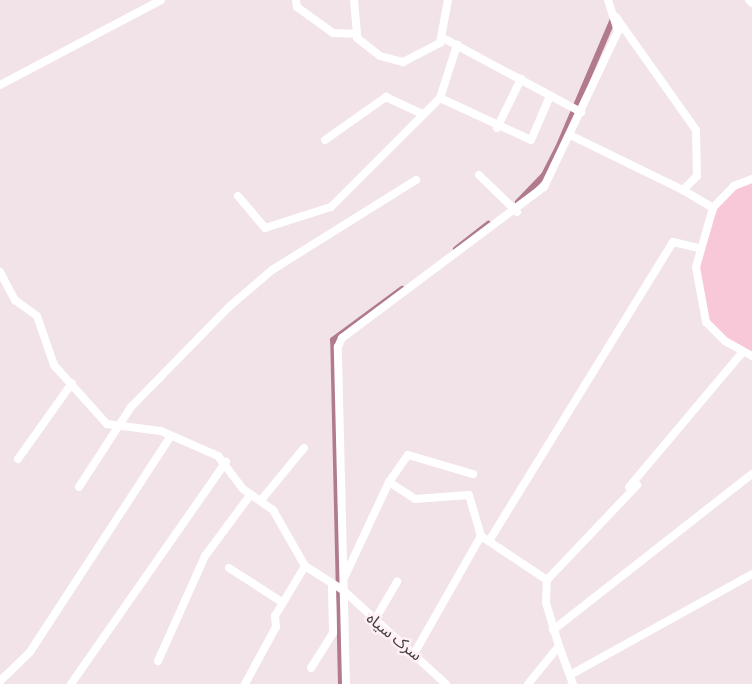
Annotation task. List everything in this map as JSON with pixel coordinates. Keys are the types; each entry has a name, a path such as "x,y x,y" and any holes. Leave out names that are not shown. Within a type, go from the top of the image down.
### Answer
{"street":[{"path":"0,85 161,0"},
{"path":"296,0 297,7 333,33 357,34"},
{"path":"354,0 357,34 380,56 403,62 434,50 443,38 448,0"},
{"path":"608,0 615,16 696,130 697,176 683,190"},
{"path":"310,668 333,633 338,587 342,338 544,187 570,135 577,111 618,31 615,16"},
{"path":"443,38 577,111"},
{"path":"238,196 265,228 319,213 346,195 421,112 440,98 457,45"},
{"path":"497,128 521,79"},
{"path":"440,98 497,128 531,140 550,96"},
{"path":"325,140 386,97 421,112"},
{"path":"570,135 683,190 713,208"},
{"path":"478,175 514,209"},
{"path":"752,179 734,186 713,208 698,248 706,322 742,353 752,356"},
{"path":"78,487 119,427 174,360 272,270 416,180"},
{"path":"489,541 673,242 698,248"},
{"path":"0,272 15,300 37,316 54,365 107,424 171,436 226,462 250,494 262,499 305,566 282,602 276,627 245,684"},
{"path":"618,499 742,353"},
{"path":"18,459 72,383"},
{"path":"0,681 30,652 171,436"},
{"path":"262,499 304,448"},
{"path":"346,684 338,587 389,482 408,455 473,474"},
{"path":"71,684 226,462"},
{"path":"553,630 752,474"},
{"path":"389,482 415,499 469,495 481,536 547,580 553,630 573,684"},
{"path":"547,580 637,485"},
{"path":"158,662 205,556 250,494"},
{"path":"415,652 481,536"},
{"name":"سرک سیاه","path":"305,566 338,587 373,623 415,652 446,684"},
{"path":"229,568 282,602"},
{"path":"570,675 752,574"},
{"path":"373,623 397,582"},
{"path":"528,684 559,646"}],"shaded area":[{"path":"752,179 752,356 706,322 696,267 723,194"}],"waterway":[{"path":"518,202 544,175 558,148 613,19"},
{"path":"456,249 488,224"},
{"path":"341,684 333,340 402,289"}]}
